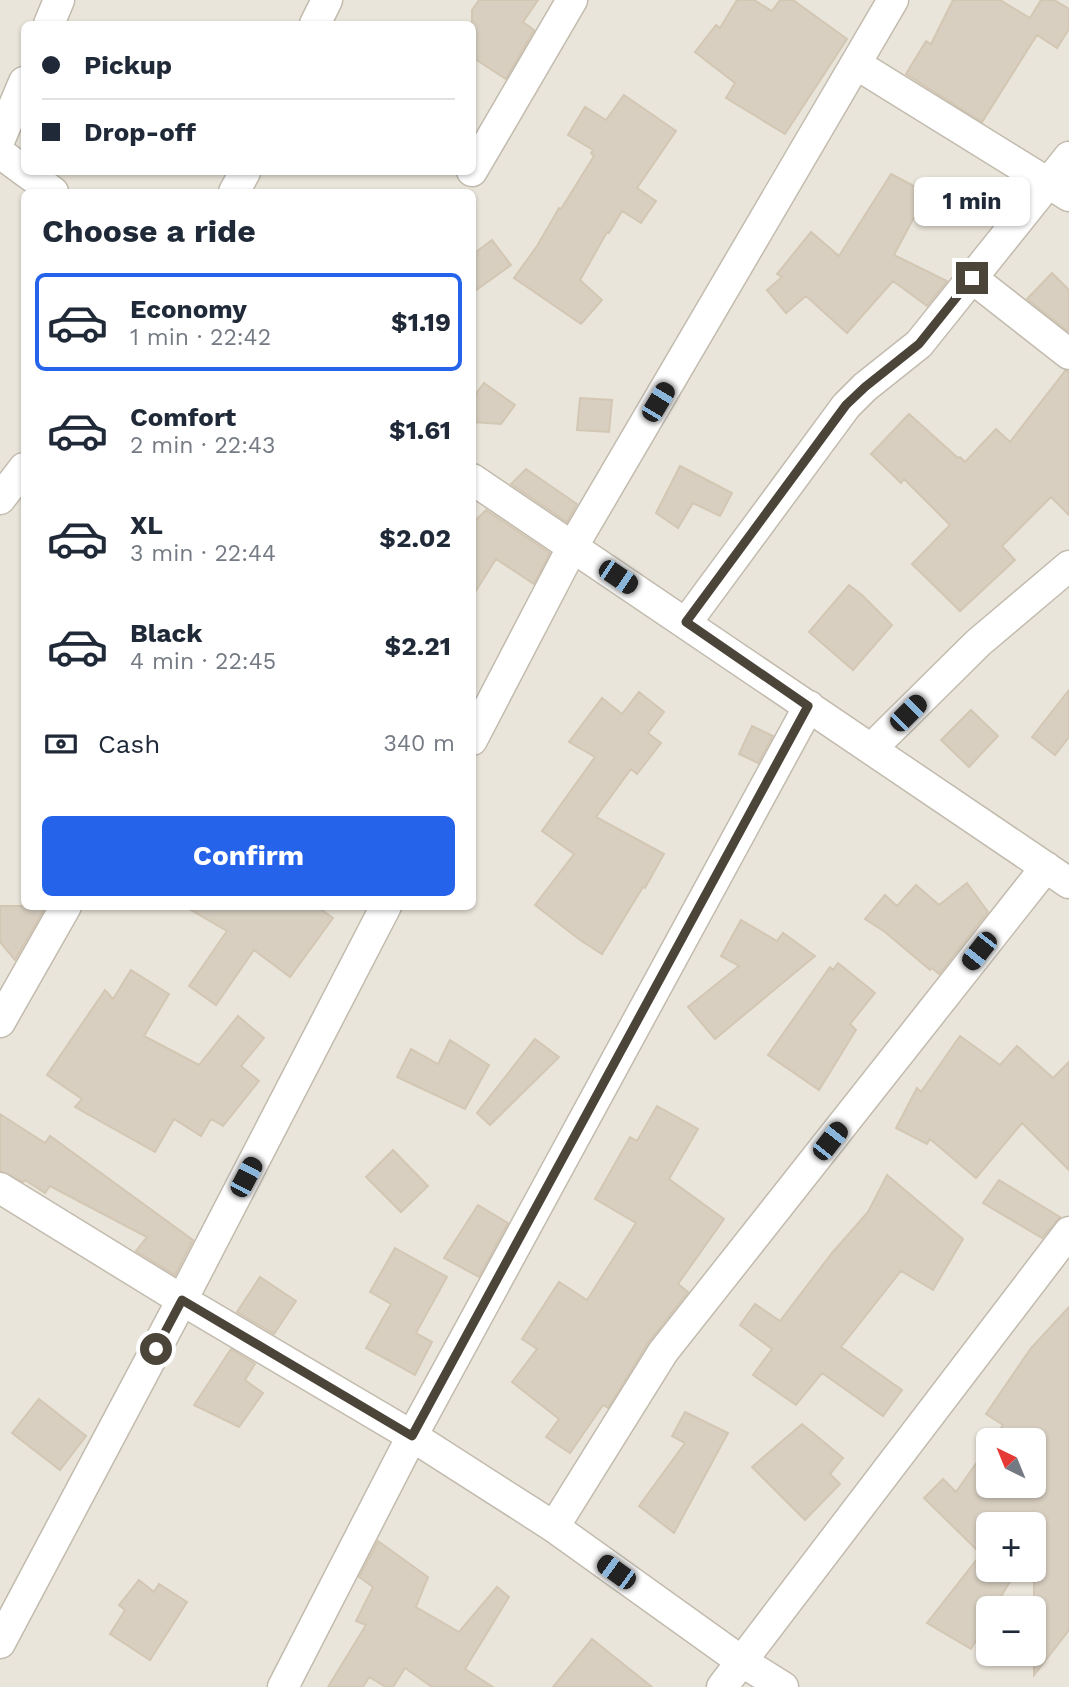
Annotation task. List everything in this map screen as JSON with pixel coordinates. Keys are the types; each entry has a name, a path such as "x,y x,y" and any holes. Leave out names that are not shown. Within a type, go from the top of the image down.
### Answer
{"street":[{"path":"50,21 59,0"},
{"path":"316,21 327,0"},
{"path":"476,164 572,0"},
{"path":"476,732 573,546 893,0"},
{"path":"856,64 1059,189"},
{"path":"0,139 21,89"},
{"path":"0,153 21,169"},
{"path":"686,622 846,405 919,344 972,278 1059,189 1069,156"},
{"path":"29,175 48,189"},
{"path":"972,278 1069,354"},
{"path":"0,499 21,472"},
{"path":"476,482 1058,875 663,1352 554,1527"},
{"path":"872,748 978,643 1069,566"},
{"path":"283,1687 412,1436 808,706"},
{"path":"0,1022 64,910"},
{"path":"0,1643 384,910"},
{"path":"0,1188 412,1436 554,1527 741,1661 783,1687"},
{"path":"722,1687 1069,1232"}],"shaded area":[{"path":"0,0 1069,0 1069,1687 0,1687"}],"building":[{"path":"479,0 538,0 523,22 534,30 506,79 476,60 476,21 472,21 472,10"},
{"path":"737,0 754,0 772,11 780,0 793,0 847,39 785,134 726,98 735,83 695,52 716,25 720,28"},
{"path":"953,0 1000,0 1030,18 1041,0 1054,0 1069,9 1069,29 1057,48 1037,35 982,122 906,74 926,41 931,44"},
{"path":"624,95 676,131 637,188 656,201 641,223 622,211 580,280 602,300 581,324 514,278 594,156 591,153 593,150 568,135 585,107 606,120"},
{"path":"891,174 927,193 894,255 947,281 927,306 893,281 847,333 806,296 786,313 767,290 782,277 777,274 811,232 839,256"},
{"path":"492,240 511,265 476,290 476,252"},
{"path":"1052,273 1069,290 1069,332 1027,299"},
{"path":"1065,371 1069,371 1069,515 1051,497 1002,546 1015,560 960,611 912,564 950,525 904,479 901,483 871,454 909,414 965,462 996,429 1010,442"},
{"path":"484,383 515,405 501,424 476,422 476,394"},
{"path":"580,398 612,400 609,432 577,430"},
{"path":"680,466 732,493 720,516 693,503 678,528 656,513"},
{"path":"526,469 577,504 567,522 511,484"},
{"path":"486,510 550,553 534,584 496,559 476,591 476,520"},
{"path":"849,585 892,625 853,670 809,632"},
{"path":"1069,690 1069,737 1055,755 1032,737"},
{"path":"639,692 664,712 648,733 661,743 637,774 631,769 596,817 664,854 602,954 535,905 574,854 542,831 595,757 569,742 602,698 622,714"},
{"path":"971,710 998,736 969,767 941,740"},
{"path":"752,726 773,736 758,763 739,754"},
{"path":"967,883 988,912 939,974 932,968 930,970 885,932 865,919 885,895 897,906 916,885 939,905"},
{"path":"0,906 44,910 15,960 0,942"},
{"path":"191,910 322,910 333,918 290,977 254,950 216,1005 189,986 227,931"},
{"path":"741,920 777,941 783,933 815,956 715,1039 688,1007 739,966 721,956"},
{"path":"838,963 875,993 850,1024 856,1030 819,1090 768,1055 830,967 833,970"},
{"path":"131,970 169,994 144,1036 199,1065 238,1016 264,1038 241,1066 259,1081 223,1126 211,1119 201,1136 174,1119 155,1152 75,1107 82,1099 47,1075 105,990 113,999"},
{"path":"960,1036 1000,1065 1017,1046 1053,1078 1069,1062 1069,1170 1022,1123 976,1178 930,1139 927,1144 896,1128 917,1088 921,1092"},
{"path":"535,1039 559,1057 490,1125 477,1113"},
{"path":"450,1040 489,1065 465,1109 397,1077 411,1049 438,1064"},
{"path":"657,1106 698,1129 669,1179 724,1219 678,1284 688,1292 648,1343 608,1408 603,1405 570,1453 546,1437 559,1419 512,1382 537,1349 522,1339 559,1282 587,1300 636,1223 595,1199 630,1137 637,1141"},
{"path":"0,1114 45,1143 50,1136 193,1240 175,1275 136,1251 147,1237 50,1186 45,1193 25,1180 23,1182 0,1171"},
{"path":"393,1150 428,1186 401,1212 366,1177"},
{"path":"887,1175 963,1239 933,1290 901,1271 841,1347 902,1390 883,1416 822,1373 796,1405 753,1375 772,1349 740,1325 755,1304 780,1321 832,1253 868,1212"},
{"path":"999,1180 1060,1217 1042,1238 983,1203"},
{"path":"478,1205 508,1223 479,1277 444,1258"},
{"path":"395,1248 447,1277 416,1333 432,1342 415,1375 366,1348 391,1304 370,1292"},
{"path":"260,1277 296,1301 274,1334 237,1312"},
{"path":"1069,1307 1069,1630 1046,1660 1046,1596 1034,1596 1034,1582 1046,1582 1046,1512 976,1512 976,1549 924,1498 943,1479 956,1492 976,1464 976,1498 1046,1498 1046,1428 1001,1428 1003,1425 986,1414 1031,1348"},
{"path":"231,1349 255,1364 245,1380 263,1393 239,1427 194,1405"},
{"path":"39,1399 86,1436 60,1470 12,1433"},
{"path":"685,1412 728,1433 674,1533 639,1506 685,1443 672,1436"},
{"path":"802,1424 843,1458 830,1474 840,1484 805,1520 752,1467"},
{"path":"378,1541 428,1577 416,1607 459,1632 497,1587 509,1597 465,1669 493,1687 432,1687 405,1668 393,1687 386,1687 369,1677 363,1687 328,1687 366,1625 356,1621 373,1587 359,1577"},
{"path":"976,1560 976,1582 1010,1582 1001,1596 976,1596 976,1640 971,1649 927,1623"},
{"path":"139,1580 154,1592 159,1584 187,1602 150,1660 110,1634 125,1610 119,1605"},
{"path":"592,1639 652,1687 553,1687"},
{"path":"1034,1666 1041,1666 1034,1675"}],"route":[{"path":"156,1349 182,1300 412,1436 808,706 686,622 846,405 884,370 919,344 972,278"}]}
